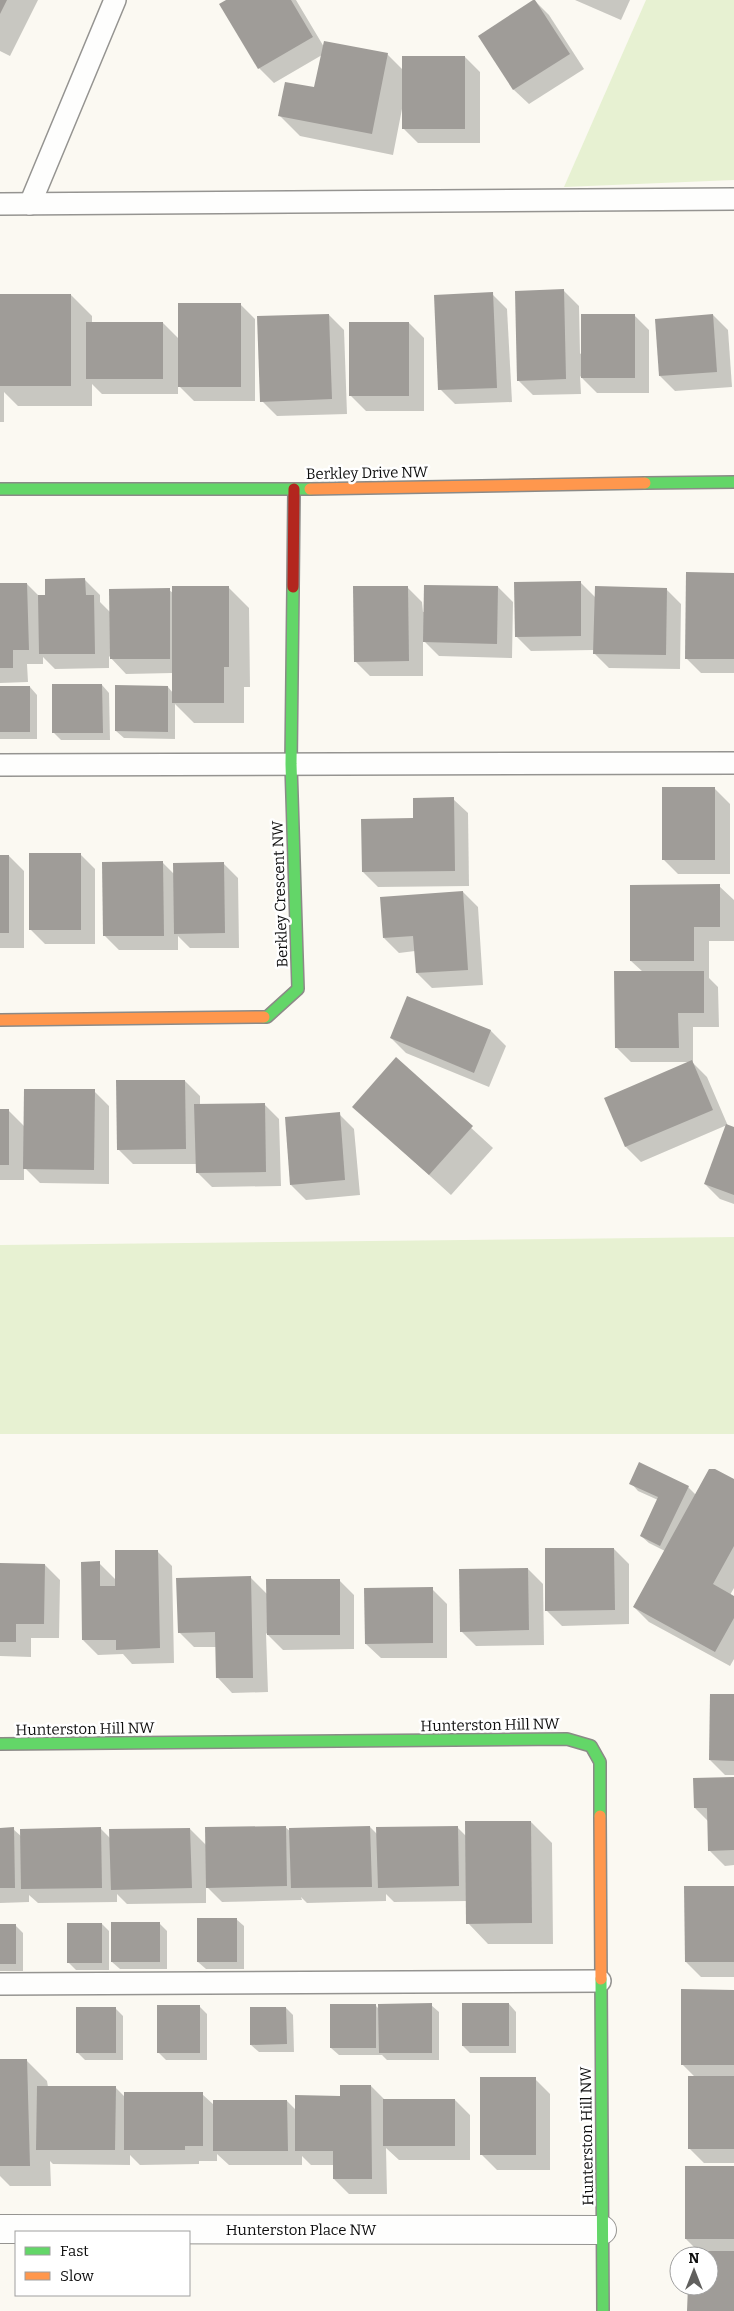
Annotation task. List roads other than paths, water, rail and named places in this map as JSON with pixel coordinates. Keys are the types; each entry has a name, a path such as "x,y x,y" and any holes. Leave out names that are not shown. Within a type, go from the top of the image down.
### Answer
{"street":[{"name":"Berkley Drive NW","path":"0,489 294,490 734,482"},
{"name":"Berkley Crescent NW","path":"0,1020 267,1017 298,989 291,764 294,490"},
{"name":"Hunterston Hill NW","path":"0,1744 567,1739 591,1746 600,1762 603,2311"},
{"name":"Hunterston Place NW","path":"0,2229 602,2230"}],"lane":[{"path":"30,204 115,0"},
{"path":"0,204 734,199"},
{"path":"0,765 734,763"},
{"path":"0,1984 600,1981"}]}
